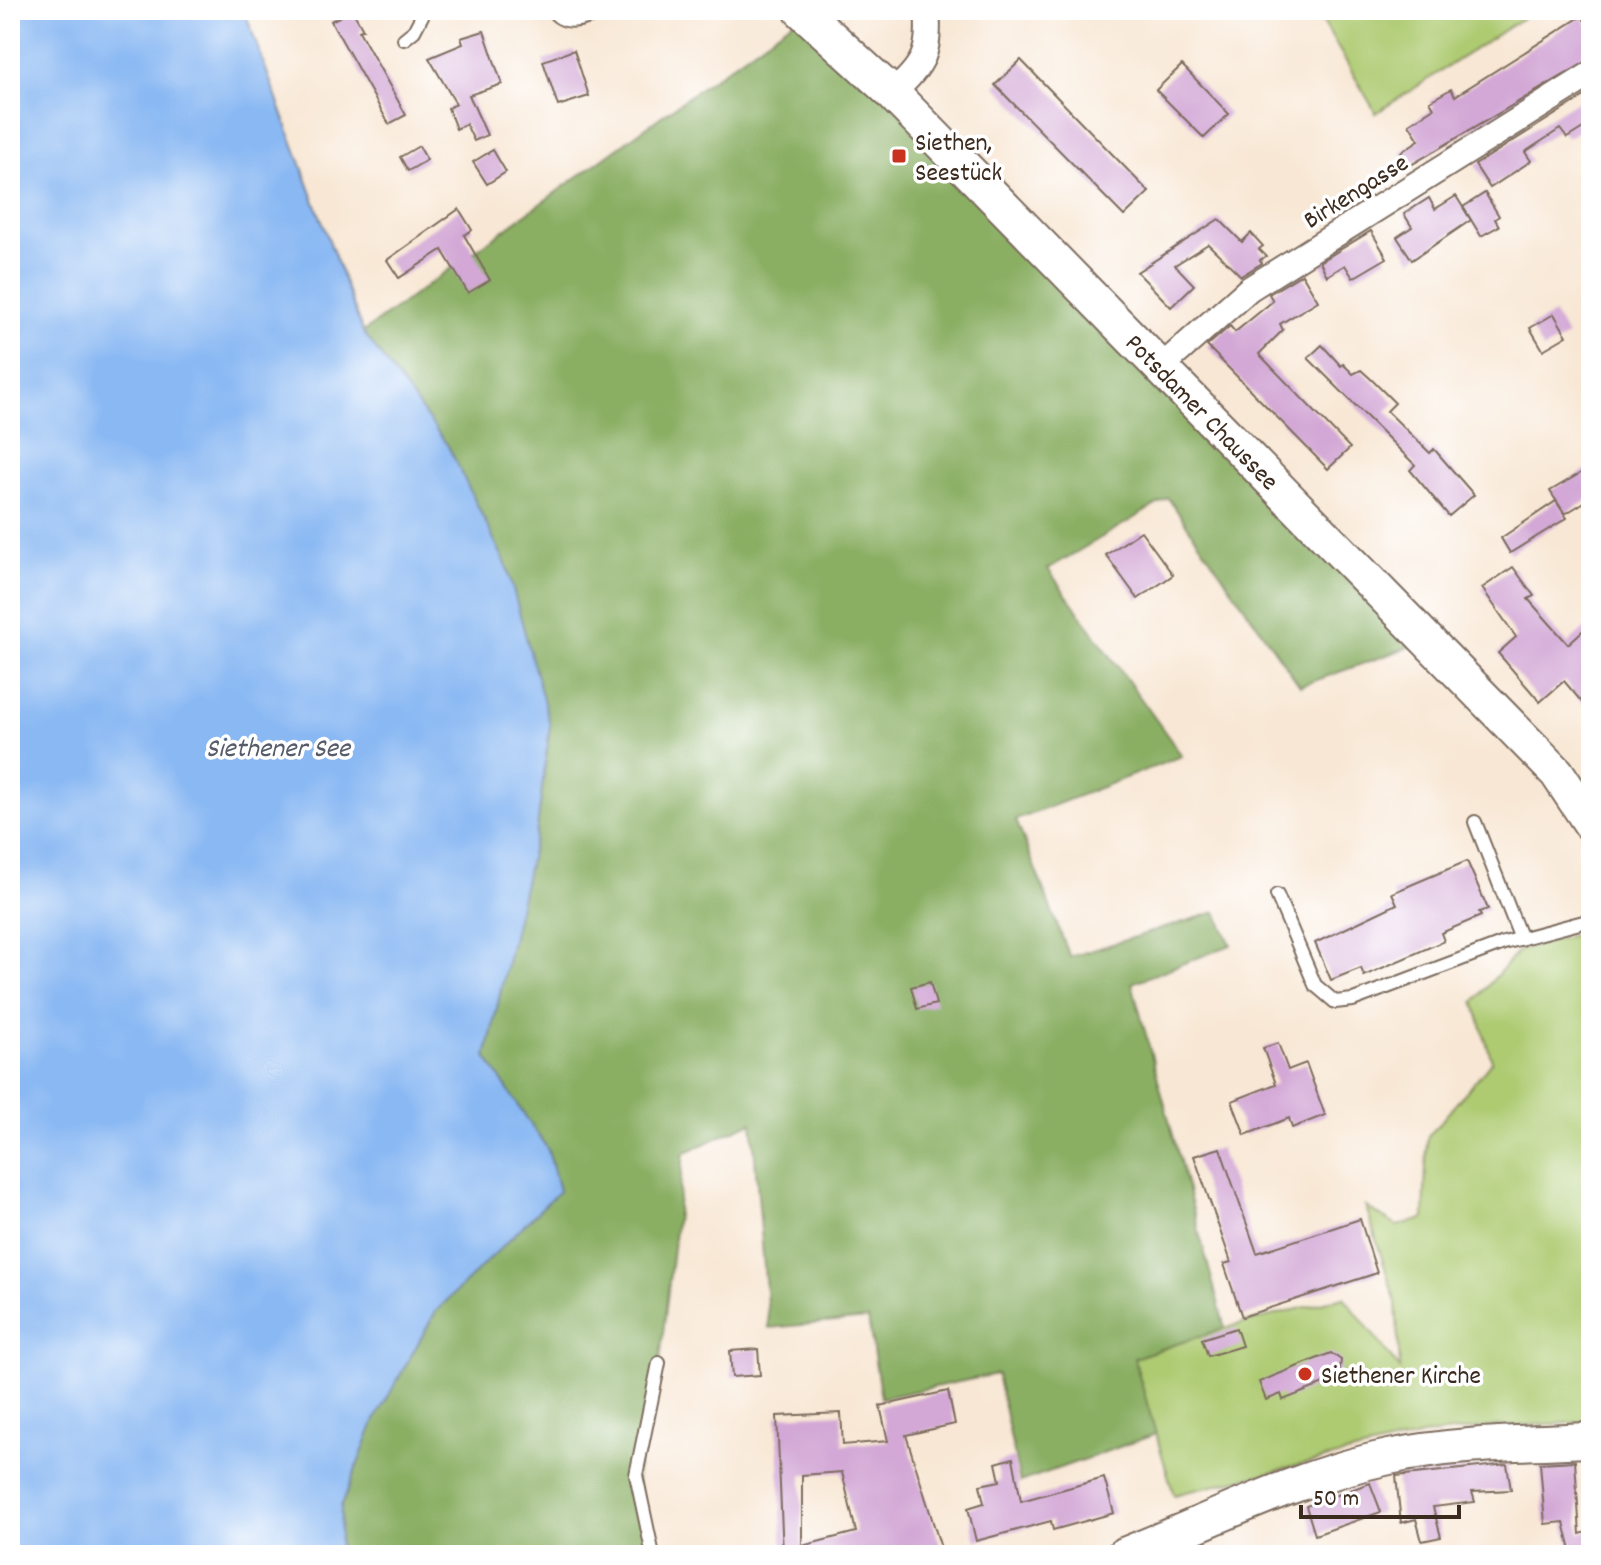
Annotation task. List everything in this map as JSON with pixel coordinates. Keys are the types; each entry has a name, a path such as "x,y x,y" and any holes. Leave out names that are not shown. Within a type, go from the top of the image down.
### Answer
{"main road":[{"name":"Potsdamer Chaussee","path":"801,10 892,93 1557,773 1588,810"},
{"path":"1124,1555 1318,1477 1388,1457 1481,1444 1591,1440"}],"street":[{"path":"892,93 906,81 929,49 927,10"},
{"name":"Birkengasse","path":"1159,369 1249,289 1591,74"}],"lane":[{"path":"404,39 414,31 425,10"},
{"path":"552,10 556,16 572,22 608,10"},
{"path":"1475,822 1521,939"},
{"path":"1277,895 1315,985 1335,1002 1353,1000 1521,939 1591,920"},
{"path":"653,1555 636,1475 659,1363"}],"green space":[{"path":"1316,10 1535,10 1376,113"},
{"path":"804,13 1412,646 1300,686 1168,498 1048,569 1182,756 1016,820 1070,957 1216,912 1231,945 1132,983 1225,1328 1134,1358 1156,1434 1020,1482 997,1374 881,1398 868,1319 769,1328 752,1122 684,1153 660,1360 636,1475 653,1555 339,1555 341,1507 375,1420 436,1311 559,1191 548,1150 486,1057 537,828 550,725 506,564 448,446 363,332"},
{"path":"1587,931 1591,961 1591,1422 1489,1427 1422,1436 1174,1495 1133,1358 1225,1328 1344,1297 1400,1369 1396,1303 1366,1207 1397,1226 1424,1219 1427,1138 1492,1061 1474,1002 1518,951"}],"water":[{"name":"Siethener See","path":"10,10 244,10 363,332 448,446 506,564 550,725 537,828 486,1057 548,1150 559,1191 436,1311 375,1420 341,1507 339,1555 10,1555"}],"building":[{"path":"352,10 363,29 359,31 406,115 389,124 331,21"},
{"path":"1582,16 1591,31 1591,59 1409,166 1401,152 1419,140 1409,124 1434,108 1430,101 1451,89 1455,96"},
{"path":"484,31 502,84 469,95 487,135 474,141 466,124 456,129 448,108 456,104 429,58 463,44 461,38"},
{"path":"574,50 589,96 558,106 543,61"},
{"path":"1021,60 1149,192 1124,216 995,85"},
{"path":"1182,65 1229,114 1204,138 1156,90"},
{"path":"1591,92 1591,123 1567,138 1560,129 1525,152 1531,161 1490,188 1475,165"},
{"path":"419,146 427,160 408,171 400,157"},
{"path":"493,150 506,172 487,184 473,162"},
{"path":"1485,193 1499,216 1495,219 1499,226 1481,236 1463,207"},
{"path":"1456,196 1471,220 1412,260 1397,237 1412,227 1404,214 1429,198 1435,209"},
{"path":"459,209 472,230 464,235 490,280 468,293 442,250 399,278 387,260"},
{"path":"1219,219 1242,242 1251,233 1263,246 1259,249 1266,256 1260,260 1262,263 1241,276 1208,244 1175,265 1194,285 1171,307 1137,272"},
{"path":"1371,231 1387,258 1353,278 1345,265 1327,276 1320,262"},
{"path":"1302,274 1318,301 1280,324 1283,330 1259,354 1350,448 1328,469 1207,346 1230,326 1235,332 1273,301 1269,294"},
{"path":"1554,314 1567,336 1543,350 1530,328"},
{"path":"1322,345 1341,366 1343,364 1353,374 1361,370 1372,380 1395,403 1387,411 1430,453 1434,449 1474,495 1449,516 1410,470 1415,465 1308,358"},
{"path":"1591,467 1591,498 1565,514 1550,491"},
{"path":"1556,501 1567,518 1510,553 1501,538"},
{"path":"1141,531 1173,575 1138,599 1106,555"},
{"path":"1513,567 1534,596 1528,599 1568,644 1591,623 1591,663 1583,670 1591,680 1591,713 1564,681 1540,702 1498,653 1516,637 1482,588"},
{"path":"1467,861 1488,909 1479,912 1481,916 1441,933 1444,941 1364,976 1361,968 1331,980 1315,943 1397,904 1392,893"},
{"path":"930,982 936,1004 917,1009 911,987"},
{"path":"1278,1043 1288,1070 1306,1063 1325,1115 1292,1128 1289,1118 1245,1135 1232,1101 1276,1084 1263,1048"},
{"path":"1220,1148 1257,1253 1360,1219 1377,1273 1242,1317 1224,1264 1231,1262 1194,1156"},
{"path":"1236,1328 1242,1346 1208,1356 1202,1339"},
{"path":"758,1349 760,1375 732,1377 730,1351"},
{"name":"Siethener Kirche","path":"1331,1353 1341,1360 1339,1378 1283,1400 1281,1394 1266,1400 1259,1382"},
{"path":"948,1391 955,1424 906,1435 941,1548 921,1555 783,1555 777,1416 841,1413 843,1445 888,1441 880,1406","holes":["842,1472 856,1532 802,1546 802,1475"]},
{"path":"1013,1458 1021,1501 1104,1478 1114,1513 1053,1530 1051,1521 976,1541 968,1508 984,1503 980,1485 1000,1481 996,1463"},
{"path":"1575,1461 1580,1534 1591,1531 1591,1555 1572,1555 1564,1522 1545,1524 1540,1463"},
{"path":"1507,1464 1511,1490 1472,1492 1475,1502 1433,1507 1441,1537 1422,1541 1416,1519 1401,1523 1396,1476"},
{"path":"1370,1483 1381,1512 1315,1535 1306,1506"}],"place":[{"name":"Siethen, Seestück","path":"899,156"},
{"name":"Siethener Kirche","path":"1305,1374"}]}
